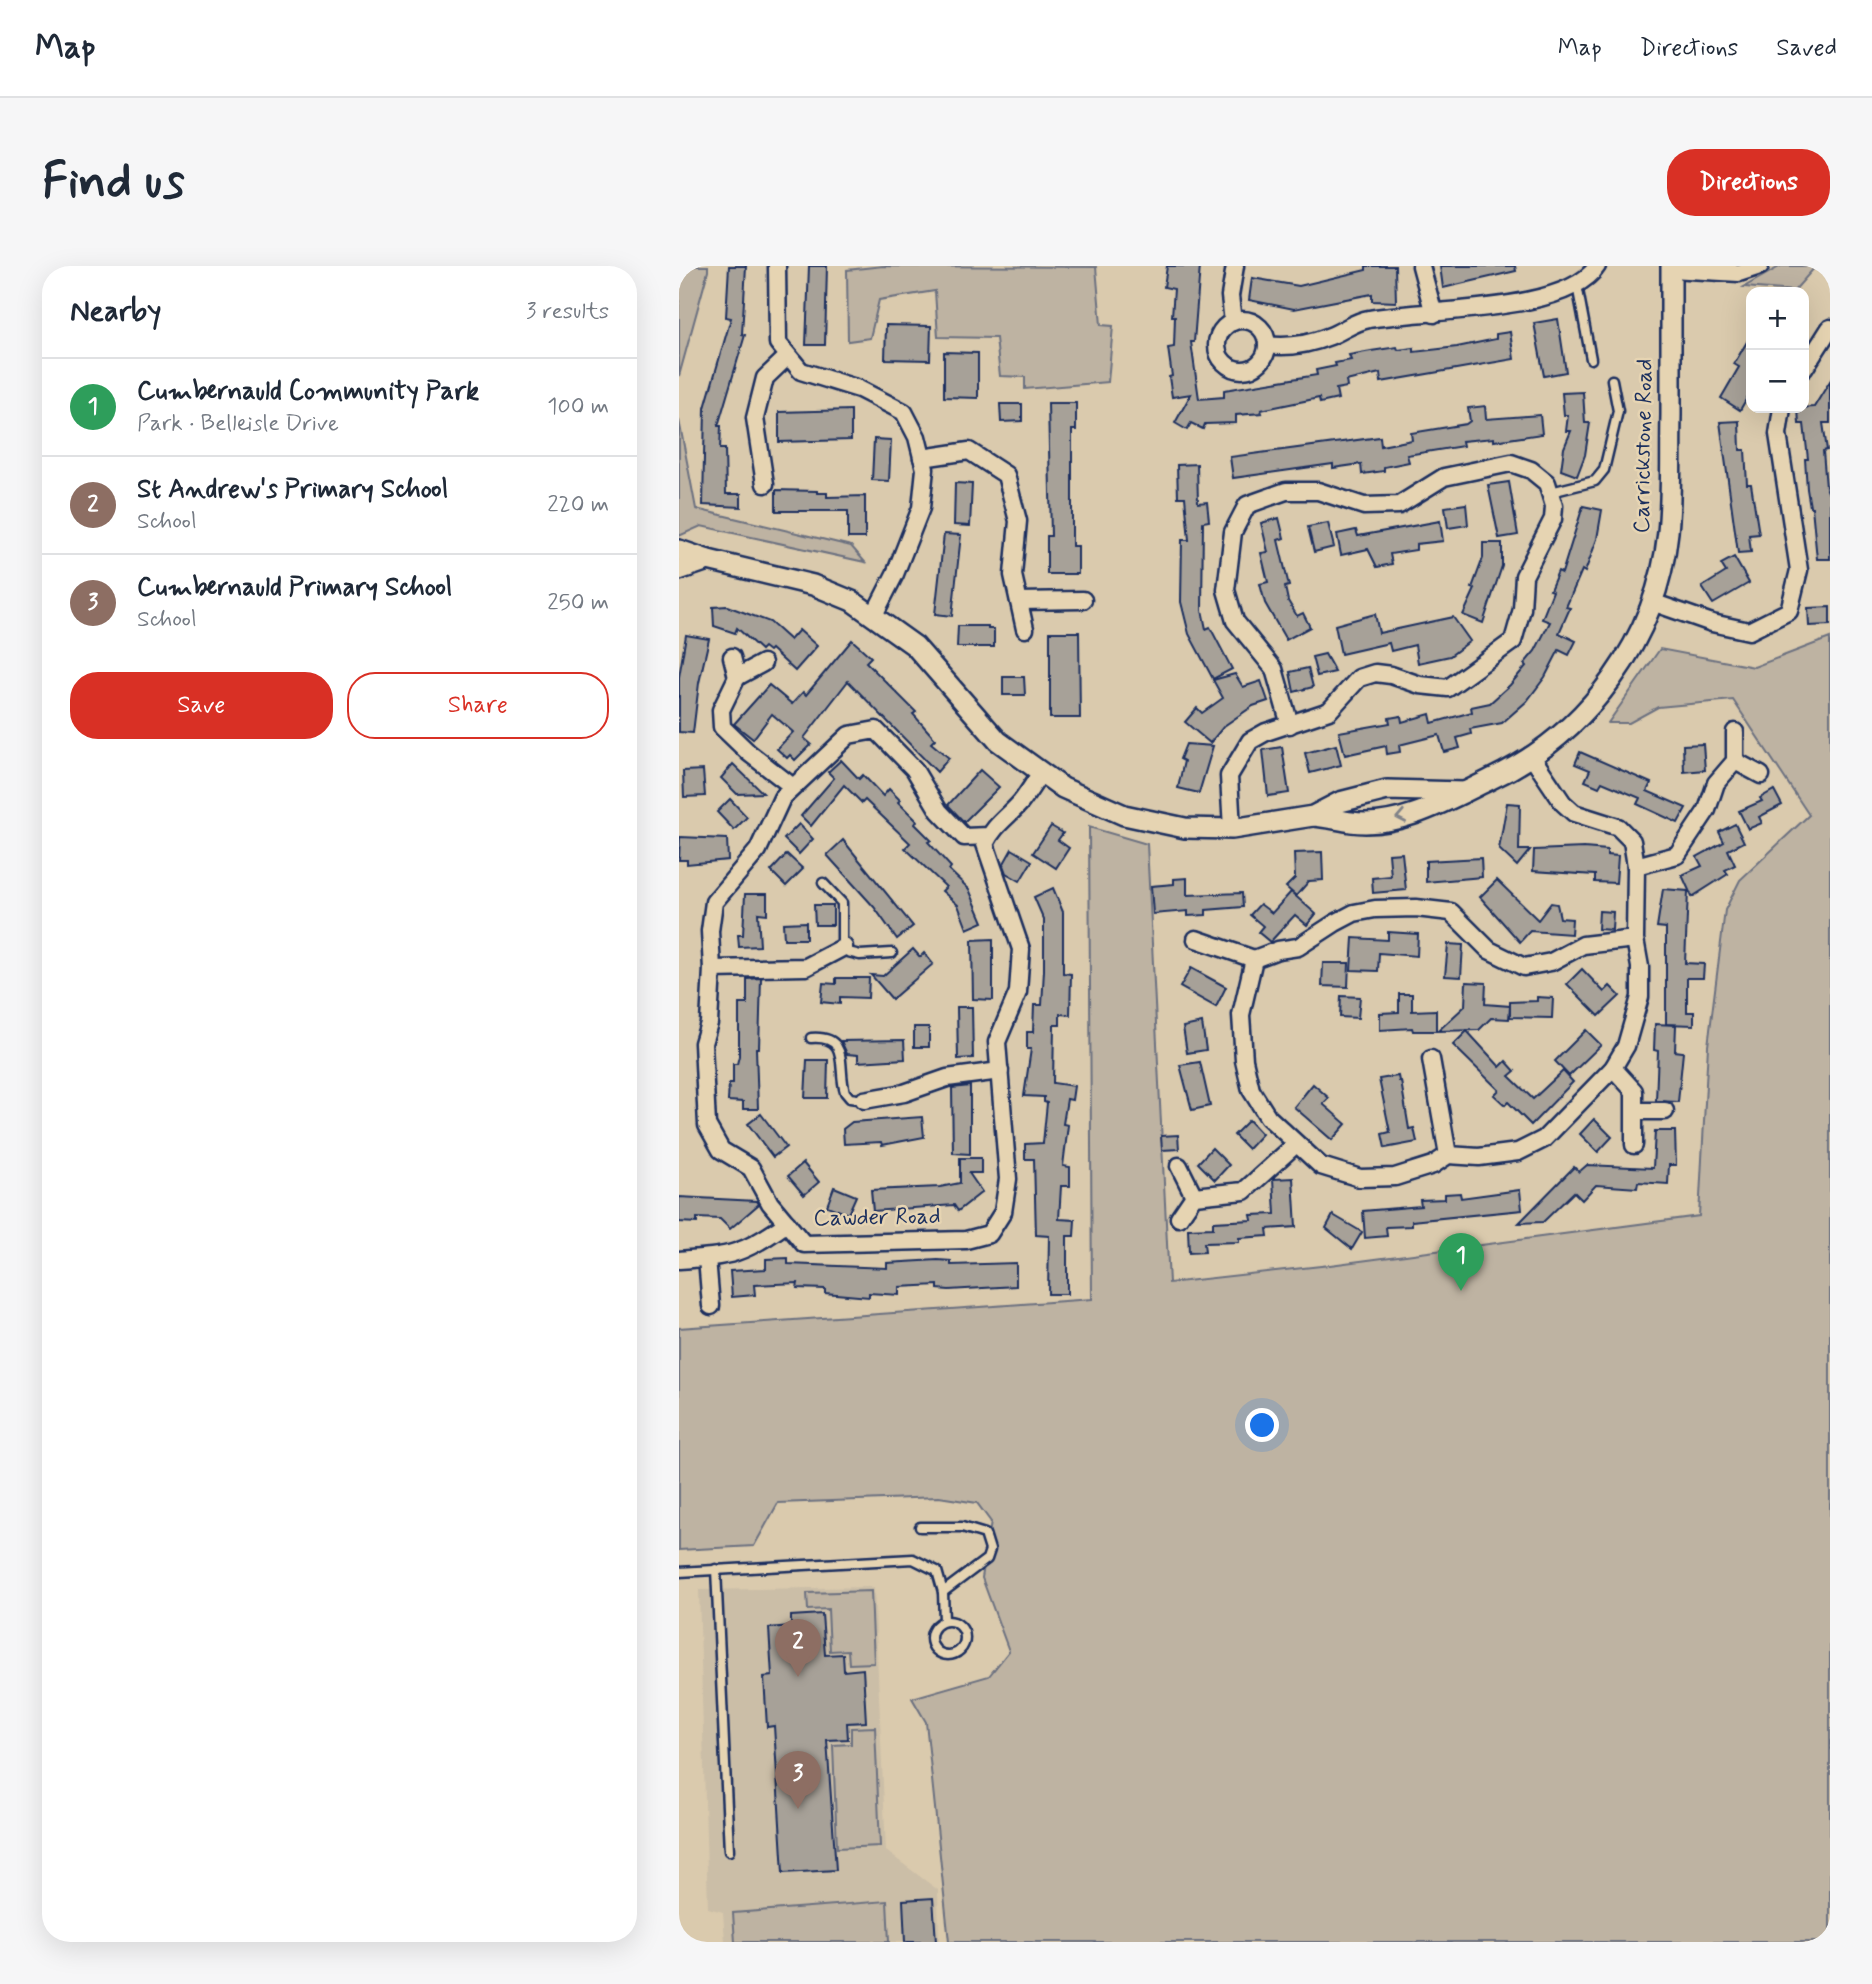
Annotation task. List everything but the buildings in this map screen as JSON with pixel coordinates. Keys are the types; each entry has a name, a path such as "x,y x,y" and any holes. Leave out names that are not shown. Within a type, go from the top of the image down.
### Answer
{"street":[{"path":"777,266 778,343 788,356 801,371 859,389 904,412 918,437 925,469 921,509 895,574 874,615"},
{"path":"1233,322 1230,296 1235,266"},
{"path":"1421,266 1434,314"},
{"path":"1267,345 1288,348 1328,337 1366,319 1434,314 1503,304 1570,289 1591,276 1597,266"},
{"path":"1671,268 1739,273 1760,266"},
{"name":"Carrickstone Road","path":"1313,816 1350,822 1389,819 1422,813 1464,792 1532,757 1595,701 1625,660 1652,602 1668,533 1671,268"},
{"path":"1241,320 1256,324 1266,337 1267,345 1262,361 1256,366 1240,370 1232,368 1220,357 1217,349 1220,333 1233,322 1241,320"},
{"path":"1809,361 1830,328"},
{"path":"765,484 755,418 765,378 788,356"},
{"path":"1652,602 1712,623 1749,631 1789,611 1799,570 1778,434 1781,413"},
{"path":"922,458 969,451 1006,475 1018,521 1013,576 1025,629"},
{"path":"1233,829 1229,776 1250,741 1266,732 1290,725 1329,712 1359,678 1375,673 1391,675 1420,685 1448,688 1513,641 1522,609 1524,576 1552,520 1548,483 1531,470 1511,463 1444,477 1399,505 1364,506 1318,491 1286,491 1247,505 1233,532 1226,590 1235,621 1274,669 1290,725"},
{"name":"Carrickstone Road","path":"679,550 708,560 813,585 852,601 915,646 998,741 1040,774 1096,804 1143,820 1185,828 1233,829 1313,816 1340,802 1387,790 1464,792"},
{"path":"679,570 708,560"},
{"path":"1019,601 1083,600"},
{"path":"732,657 737,677"},
{"path":"763,663 737,677 721,710 722,727 749,753 793,787"},
{"name":"Cawder Road","path":"876,730 914,769 950,824 964,837 989,836 985,844 991,868 1021,949 1018,992 997,1042 1008,1179 1003,1212 989,1234 966,1240 804,1244 770,1203 751,1168 721,1150 707,1125 703,1043 709,1023 712,970 710,931 714,902 758,850 775,809 793,787 849,735 876,730"},
{"path":"1636,866 1677,855 1707,810 1716,783 1735,761 1735,732"},
{"path":"1254,959 1241,1015 1244,1060 1251,1090 1268,1117 1321,1166 1360,1178 1395,1177 1433,1165 1448,1155 1479,1157 1518,1152 1544,1139 1613,1068 1626,1046 1640,997 1640,967 1635,939 1636,866 1632,841 1618,827 1574,813 1563,803 1532,757"},
{"path":"1735,761 1761,775"},
{"path":"989,836 993,827 1019,804 1040,774"},
{"path":"1196,939 1254,959 1278,950 1299,947 1354,913 1375,909 1416,908 1451,912 1489,950 1524,967 1552,962 1583,945 1635,939"},
{"path":"712,970 806,967 844,947"},
{"path":"1431,1059 1448,1155"},
{"path":"1613,1068 1634,1091 1634,1145"},
{"path":"864,1100 904,1093 947,1078 1000,1071"},
{"path":"1635,1111 1665,1111"},
{"path":"1194,1196 1244,1191 1296,1144"},
{"path":"1179,1166 1194,1196"},
{"path":"1179,1218 1194,1196"},
{"path":"679,1259 731,1256 763,1241 787,1223"},
{"path":"707,1258 711,1306"}],"lane":[{"path":"1577,285 1591,359"},
{"path":"1551,492 1595,481 1604,470 1618,411 1612,380"},
{"path":"823,883 842,903 844,947 848,952 860,956 892,953"},
{"path":"811,1038 821,1037 839,1049 845,1093 850,1098 864,1100"},
{"path":"920,1527 962,1527 985,1534 989,1541 987,1559 943,1592"},
{"path":"679,1572 913,1559 937,1571 943,1592 944,1621"},
{"path":"716,1569 729,1851"},
{"path":"944,1621 955,1622 965,1635 964,1646 950,1655 939,1653 932,1644 934,1627 944,1621"}],"shaded area":[{"path":"679,266 708,266 679,376"},
{"path":"883,266 1096,267 1101,325 1113,326 1108,382 1025,389 1025,377 1000,376 996,338 938,337 935,291 879,300 870,338 848,341 847,270"},
{"path":"1781,266 1816,266 1798,287 1744,287"},
{"path":"679,420 696,509 851,546 865,562 701,526 679,536"},
{"path":"1830,638 1830,1942 949,1942 926,1722 912,1698 989,1676 1009,1651 982,1578 991,1522 977,1503 939,1497 778,1503 754,1546 679,1550 679,1328 1092,1299 1089,827 1147,844 1169,1283 1330,1265 1699,1216 1708,1046 1725,910 1740,880 1809,815 1733,700 1658,707 1629,723 1608,723 1660,649 1754,667"},
{"path":"874,1587 886,1851 938,1890 939,1942 725,1942 723,1912 708,1908 699,1590"},
{"path":"871,1591 874,1663 849,1664 848,1650 830,1651 828,1609 808,1610 807,1593"},
{"path":"875,1727 880,1846 837,1848 833,1745 851,1744 851,1728"},
{"path":"887,1901 889,1942 735,1942 733,1913"}],"place":[{"name":"Cumbernauld Community Park","path":"1461,1291"},
{"name":"St Andrew's Primary School","path":"798,1677"},
{"name":"Cumbernauld Primary School","path":"798,1809"}]}
